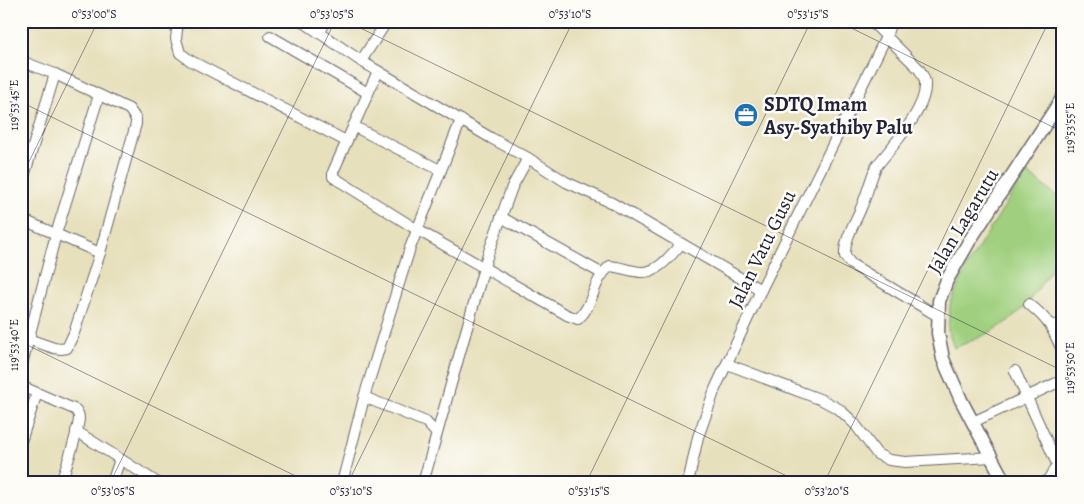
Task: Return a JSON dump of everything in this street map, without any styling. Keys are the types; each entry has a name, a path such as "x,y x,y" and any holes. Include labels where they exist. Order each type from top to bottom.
{"street":[{"path":"178,21 176,25 176,39 180,53 191,61 346,142"},
{"path":"302,21 378,71 566,182 612,204 761,290"},
{"path":"320,32 326,21"},
{"path":"362,61 387,21"},
{"path":"871,21 919,69 924,78 924,91 905,132 873,173 861,209 848,238 845,256 851,264 938,316"},
{"name":"Jalan Vatu Gusu","path":"688,483 700,430 715,389 761,290 886,37 891,21"},
{"path":"270,36 368,93"},
{"path":"21,61 55,74 130,109 136,119 100,253 74,333 67,348 54,348 28,339"},
{"path":"378,71 333,172 333,177 484,269 567,315 578,319 585,313 601,273 610,266 642,272 654,270 681,244"},
{"path":"21,186 55,74"},
{"path":"21,368 56,234 99,95"},
{"name":"Jalan Lagarutu","path":"1005,483 954,387 943,359 938,332 939,301 945,285 970,240 1063,97"},
{"path":"342,483 364,397 416,229 461,120"},
{"path":"353,126 440,170"},
{"path":"423,483 484,269 512,187 528,158"},
{"path":"501,217 601,273"},
{"path":"21,219 100,253"},
{"path":"1029,304 1044,316 1050,324 1063,352"},
{"path":"1050,324 1063,327"},
{"path":"727,364 822,400 839,409 855,424 877,454 889,460 905,462 992,457"},
{"path":"1015,372 1061,464 1046,483"},
{"path":"973,422 1063,380"},
{"path":"21,386 76,410 79,416 61,483"},
{"path":"21,441 37,394"},
{"path":"364,397 426,422 436,434"},
{"path":"76,431 158,483"},
{"path":"112,483 120,459"}],"green space":[{"path":"1026,172 1063,201 1063,254 1029,301 1013,317 994,330 954,348 948,331 950,304 967,266"}],"place":[{"name":"SDTQ Imam Asy-Syathiby Palu","path":"746,115"}]}
